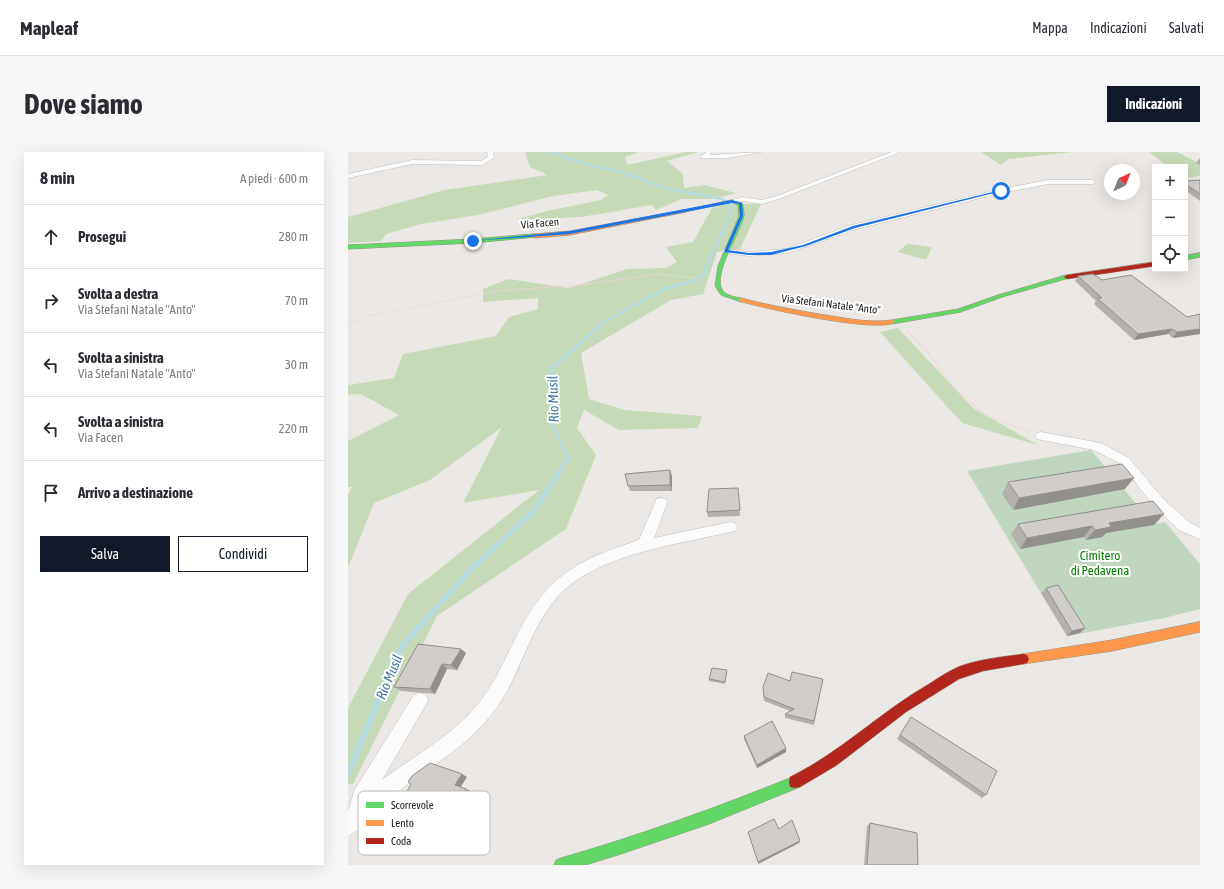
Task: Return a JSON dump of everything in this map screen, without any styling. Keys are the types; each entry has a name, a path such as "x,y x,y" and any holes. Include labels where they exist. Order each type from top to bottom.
{"street":[{"path":"348,176 412,162 482,163 491,158 490,152"},
{"path":"709,153 703,157 728,156 758,152"},
{"path":"732,202 743,199 762,202 779,198 896,152"},
{"path":"726,251 749,254 787,251 848,228 1001,191 1048,182 1093,182"},
{"name":"Via Facen","path":"348,247 473,241 570,233 658,217 720,203 732,202"},
{"name":"Via Stefani Natale \"Anto\"","path":"732,202 740,204 741,216 726,251 717,283 720,291 728,296 764,307 818,316 879,324 959,311 1006,294 1067,277 1117,271 1152,265"},
{"path":"1188,257 1200,255"},
{"path":"1041,436 1097,446 1125,461 1158,502 1184,526 1200,534"},
{"path":"645,543 661,503"},
{"path":"384,791 422,766 454,742 474,723 498,690 527,632 542,607 559,586 579,572 599,561 645,543 657,543 730,527"},
{"path":"561,865 625,847 684,827 755,800 816,772 838,758 916,696 960,672 1000,662 1101,649 1166,636 1200,627"},
{"path":"365,791 420,701"},
{"path":"353,819 358,806"}],"path":[{"path":"348,323 367,316 497,291 581,285 658,274 698,278"},
{"path":"897,321 927,351 952,385 985,415 1041,436"}],"green space":[{"path":"525,152 639,152 625,157 627,165 686,152 698,152 667,161 683,174 684,188 704,185 736,193 713,199 682,199 656,210 652,205 581,217 515,220 547,211 601,200 608,195 597,190 553,196 478,215 421,224 386,234 381,241 348,243 348,217 445,190 548,175 530,167"},
{"path":"981,152 1073,152 1008,159 1001,165"},
{"path":"1149,152 1177,152 1200,164 1200,176 1188,178 1188,164 1165,164"},
{"path":"726,204 761,204 740,249 717,252 703,294 671,300 581,353 589,399 624,410 702,416 698,428 619,430 584,410 577,428 596,455 566,529 437,616 353,784 348,784 348,708 408,594 539,490 463,503 502,427 430,480 374,503 348,568 348,495 352,487 348,487 348,441 399,415 361,394 348,395 348,385 394,378 403,354 496,336 509,317 538,309 538,298 483,302 483,289 508,279 569,288 627,269 666,268 677,262 666,247 693,242 712,208"},
{"path":"907,244 932,247 926,260 898,252"},
{"path":"898,328 973,408 1038,445 962,423 880,332"},
{"name":"Cimitero di Pedavena","path":"1091,450 1153,524 1165,522 1200,564 1200,609 1164,618 1067,636 967,471"}],"building":[{"path":"1200,180 1200,194 1188,186 1188,181"},
{"path":"1093,274 1102,280 1131,275 1187,317 1200,314 1200,329 1177,332 1172,329 1138,334 1097,298 1102,298 1078,276"},
{"path":"1122,464 1134,478 1019,498 1008,482"},
{"path":"670,470 670,485 628,486 625,474"},
{"path":"738,488 740,510 707,512 709,489"},
{"path":"1153,501 1164,514 1109,523 1111,527 1095,530 1092,526 1027,538 1018,524"},
{"path":"1058,585 1085,628 1072,631 1046,588"},
{"path":"418,644 461,649 451,665 442,664 430,689 394,687"},
{"path":"712,668 727,670 725,682 709,679"},
{"path":"792,672 823,679 814,721 785,714 794,709 764,697 763,687 768,673 790,681"},
{"path":"911,717 997,771 986,795 900,735"},
{"path":"772,721 786,748 757,765 744,736"},
{"path":"430,763 462,774 455,785 466,789 465,791 407,791 411,784 408,782 412,776"},
{"path":"774,819 779,829 792,820 800,841 758,862 748,832"},
{"path":"870,823 917,833 918,865 867,865"}],"waterway":[{"name":"Rio Musil","path":"550,152 585,164 625,173 664,188 722,199 732,208 722,233"},
{"name":"Rio Musil","path":"586,338 605,321 669,287 695,281 704,274 722,232"},
{"name":"Rio Musil","path":"559,472 568,458 551,422 552,368 587,337"},
{"name":"Rio Musil","path":"404,644 471,569 533,512 560,471"},
{"name":"Rio Musil","path":"348,773 401,647 404,644"}],"traffic: fast":[{"path":"684,211 732,201 740,204 741,216 721,266 718,277 718,286 723,294 741,300"},
{"path":"348,247 473,241 534,236"},
{"path":"1188,257 1200,255"},
{"path":"892,322 959,311 1000,296 1067,277"},
{"path":"561,865 680,828 795,782"}],"traffic: slow":[{"path":"534,236 570,233 684,211"},
{"path":"741,300 777,309 839,319 872,323 892,322"},
{"path":"1023,659 1112,646 1200,627"}],"traffic: jam":[{"path":"1067,277 1152,264"},
{"path":"795,782 815,772 851,748 920,695 960,672 983,666 1023,659"}],"route":[{"path":"473,241 570,233 658,217 720,203 732,202 740,204 741,216 726,251 749,254 771,254 805,246 837,232 854,227 1001,191"}]}
